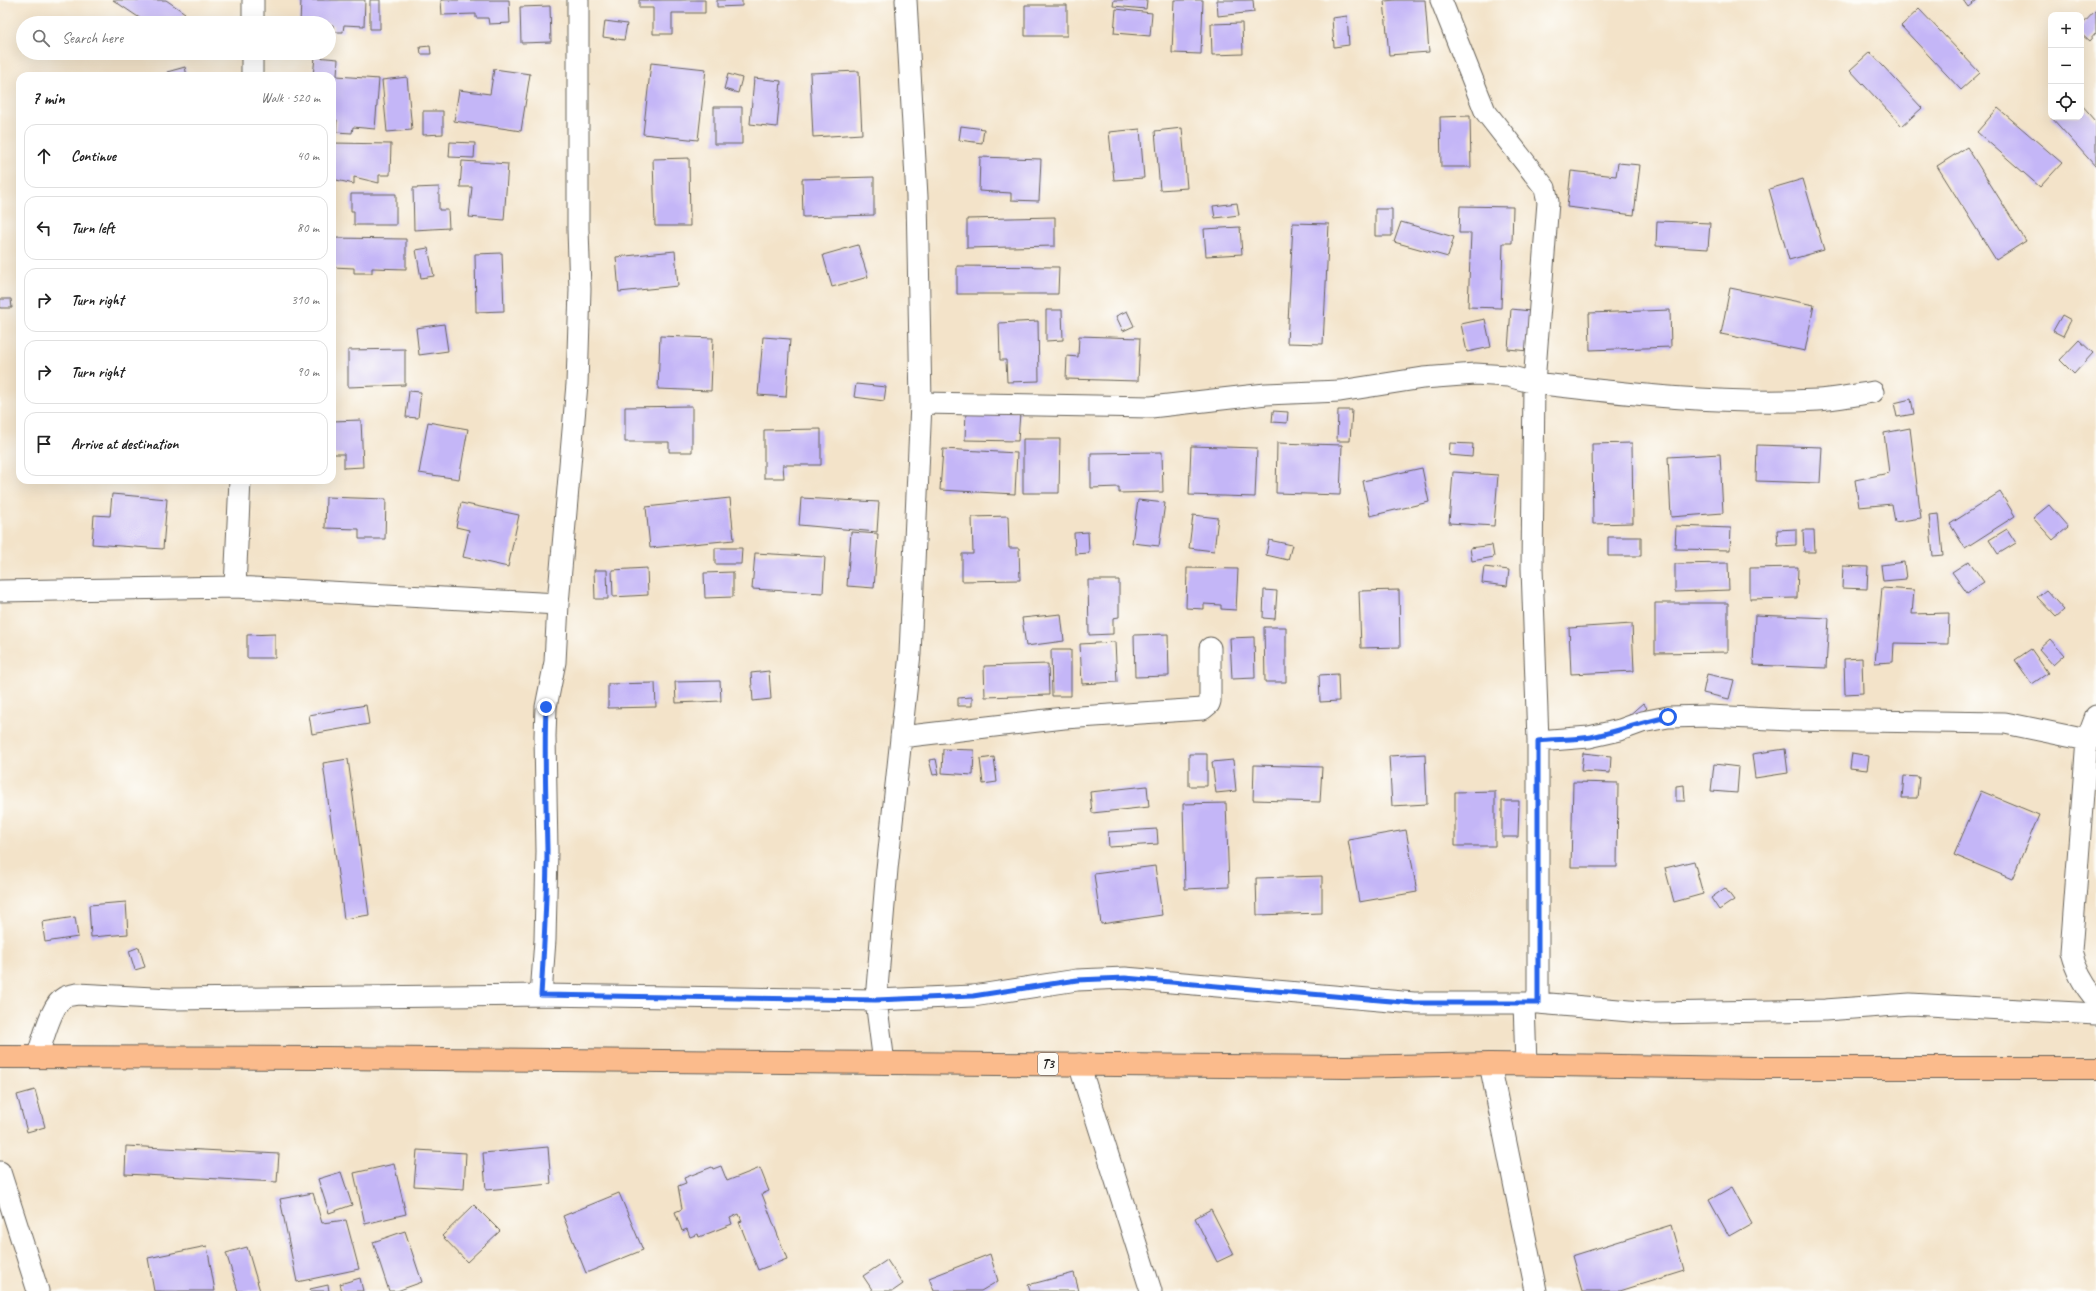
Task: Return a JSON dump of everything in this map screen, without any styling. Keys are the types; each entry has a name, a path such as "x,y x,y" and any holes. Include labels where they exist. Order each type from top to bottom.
{"highway":[{"name":"T3","path":"0,1057 1346,1067 1490,1064 2096,1068"}],"street":[{"path":"253,0 253,16"},
{"path":"541,995 545,940 547,851 546,707 555,662 558,604 578,376 580,289 578,229 578,0"},
{"path":"884,1063 876,1000 887,869 910,654 921,403 917,197 906,0"},
{"path":"1441,0 1485,112 1545,188 1548,202 1534,383 1532,568 1538,741 1531,1003 1526,1065"},
{"path":"252,60 252,72"},
{"path":"921,403 1151,407 1266,394 1340,391 1430,377 1475,374 1508,376 1534,383 1654,397 1820,400 1873,392"},
{"path":"235,587 240,484"},
{"path":"0,591 132,587 235,587 558,604"},
{"path":"901,737 1064,718 1202,710 1209,704 1210,701 1210,648"},
{"path":"1538,741 1589,737 1620,730 1642,722 1668,717 1709,716 1790,720 2005,723 2087,740"},
{"path":"2096,716 2087,740 2071,952 2075,968 2082,983 2096,999"},
{"path":"37,1057 50,1018 59,1002 65,997 77,994 172,998 541,995 876,1000 973,996 1077,980 1125,978 1414,1003 1531,1003 1653,1013 1825,1010 1910,1004 2096,1014"},
{"path":"1078,1064 1151,1291"},
{"path":"1490,1064 1536,1291"},
{"path":"0,1172 38,1291"}],"building":[{"path":"113,0 166,0 185,13 183,16 137,16"},
{"path":"301,0 365,0 364,26 344,25 343,32 336,32 336,16 300,16"},
{"path":"370,0 380,0 380,29 370,29"},
{"path":"441,0 509,0 510,23 489,24 488,18 476,18 476,14 442,15"},
{"path":"639,0 705,0 705,13 672,13 672,34 653,34 653,8 639,8"},
{"path":"717,0 742,0 742,6 717,7"},
{"path":"1114,0 1147,0 1146,9 1113,6"},
{"path":"1174,0 1203,0 1201,54 1172,53"},
{"path":"1217,0 1253,0 1254,12 1218,16"},
{"path":"1425,0 1429,52 1389,55 1384,1"},
{"path":"1963,0 1977,0 1968,7"},
{"path":"1025,5 1067,5 1067,36 1025,36"},
{"path":"550,6 551,42 521,43 520,7"},
{"path":"1116,9 1152,13 1150,36 1114,33"},
{"path":"1919,9 1980,73 1961,90 1901,26"},
{"path":"2096,10 2096,33 2089,41 2084,37 2084,23"},
{"path":"1347,16 1349,45 1334,47 1332,18"},
{"path":"605,21 627,24 624,40 603,37"},
{"path":"1242,23 1243,54 1212,55 1211,24"},
{"path":"430,46 431,54 421,54 420,47"},
{"path":"1870,52 1922,108 1902,126 1850,70"},
{"path":"338,59 337,76 379,79 375,129 353,127 352,133 336,132 336,72 313,72 315,60"},
{"path":"651,63 706,69 698,140 643,134"},
{"path":"185,67 186,72 167,72"},
{"path":"494,69 530,74 521,131 454,121 459,90 490,94"},
{"path":"859,71 862,134 813,137 810,73"},
{"path":"728,74 742,78 738,93 724,89"},
{"path":"407,77 412,130 387,132 382,80"},
{"path":"754,78 781,81 777,127 750,124"},
{"path":"714,107 742,107 742,144 714,144"},
{"path":"2084,107 2096,121 2096,167 2054,120 2084,120"},
{"path":"1998,108 2062,163 2040,187 1977,132"},
{"path":"423,111 443,111 443,134 423,135"},
{"path":"1470,116 1471,167 1441,167 1440,117"},
{"path":"961,126 984,129 982,143 959,140"},
{"path":"1182,128 1187,188 1160,190 1155,131"},
{"path":"1140,129 1144,178 1114,180 1109,132"},
{"path":"450,142 475,143 474,158 449,157"},
{"path":"336,143 391,144 390,175 379,175 379,183 354,177 354,184 336,180"},
{"path":"1967,147 2026,241 1996,260 1937,166"},
{"path":"980,157 1041,159 1039,201 1011,200 1011,193 979,191"},
{"path":"689,158 690,226 655,226 653,159"},
{"path":"462,161 508,164 504,220 469,217 472,187 460,187"},
{"path":"1618,163 1640,165 1634,215 1567,207 1571,171 1616,176"},
{"path":"874,177 874,215 803,217 802,179"},
{"path":"1803,179 1824,250 1789,260 1769,189"},
{"path":"439,187 439,210 448,210 449,228 414,230 413,188"},
{"path":"351,194 396,194 396,225 354,225 354,211 351,211"},
{"path":"1237,203 1239,215 1215,218 1213,206"},
{"path":"1460,206 1513,207 1512,243 1503,243 1501,308 1468,307 1471,233 1459,233"},
{"path":"1375,209 1392,209 1392,236 1375,236"},
{"path":"1055,217 1055,246 967,248 967,219"},
{"path":"1657,221 1710,223 1708,249 1656,246"},
{"path":"1401,222 1454,237 1448,257 1394,242"},
{"path":"1293,223 1329,224 1323,344 1287,343"},
{"path":"1240,227 1242,254 1206,256 1204,229"},
{"path":"336,238 406,239 406,269 372,268 372,273 354,273 354,268 336,267"},
{"path":"858,245 868,277 832,287 823,255"},
{"path":"428,248 434,276 421,278 416,250"},
{"path":"675,251 678,286 619,292 616,257"},
{"path":"502,253 504,311 476,312 475,254"},
{"path":"957,266 1059,267 1058,294 957,294"},
{"path":"1730,288 1814,305 1805,351 1721,334"},
{"path":"0,299 11,299 12,308 0,308"},
{"path":"1511,309 1531,311 1528,351 1508,349"},
{"path":"1046,310 1062,310 1063,340 1046,341"},
{"path":"1670,310 1671,347 1590,350 1589,313"},
{"path":"1127,311 1134,326 1123,331 1116,316"},
{"path":"2062,315 2071,320 2063,336 2053,331"},
{"path":"1485,319 1491,347 1467,352 1461,324"},
{"path":"1038,321 1039,381 1007,382 1006,360 1000,360 999,323"},
{"path":"444,324 448,351 419,355 416,328"},
{"path":"660,336 713,338 711,391 658,389"},
{"path":"1079,336 1140,338 1138,381 1066,379 1067,356 1078,357"},
{"path":"763,337 790,339 786,397 758,395"},
{"path":"2079,340 2093,353 2074,374 2060,360"},
{"path":"405,349 405,385 348,387 348,350"},
{"path":"856,384 886,387 884,401 854,397"},
{"path":"409,391 421,392 418,418 406,417"},
{"path":"1911,399 1914,414 1897,417 1894,403"},
{"path":"692,406 692,452 669,452 669,442 625,442 625,407"},
{"path":"966,410 1020,412 1018,441 965,440"},
{"path":"1338,410 1352,410 1350,441 1337,441"},
{"path":"1273,411 1288,412 1287,423 1272,422"},
{"path":"361,420 363,467 344,468 344,454 336,454 336,421"},
{"path":"428,422 468,429 459,479 419,473"},
{"path":"1910,428 1921,518 1895,522 1892,504 1859,507 1855,480 1889,473 1884,433"},
{"path":"821,429 821,465 783,465 784,478 764,478 764,430"},
{"path":"1023,439 1060,439 1059,493 1023,493"},
{"path":"1277,443 1342,445 1340,495 1276,493"},
{"path":"1450,443 1473,444 1472,457 1449,455"},
{"path":"1632,443 1633,523 1593,524 1592,444"},
{"path":"1757,445 1822,447 1820,483 1756,481"},
{"path":"1191,446 1257,448 1255,497 1189,495"},
{"path":"943,449 1017,453 1015,494 940,490"},
{"path":"1162,452 1163,492 1119,493 1119,487 1091,488 1091,453"},
{"path":"1720,454 1723,513 1671,517 1668,457"},
{"path":"1422,468 1429,502 1370,516 1363,481"},
{"path":"1453,472 1498,475 1494,526 1449,523"},
{"path":"2000,492 2015,516 1965,548 1950,524"},
{"path":"112,494 167,499 163,549 92,544 94,515 110,516"},
{"path":"326,497 386,499 385,539 359,539 359,529 325,528"},
{"path":"730,498 734,540 650,548 646,507"},
{"path":"801,498 879,502 877,532 799,525"},
{"path":"1138,500 1165,503 1159,546 1132,543"},
{"path":"461,503 519,515 508,567 463,557 469,530 456,527"},
{"path":"2049,505 2068,527 2053,540 2033,518"},
{"path":"1939,514 1943,555 1933,556 1929,515"},
{"path":"1193,515 1218,518 1214,551 1189,548"},
{"path":"1008,516 1009,548 1019,548 1020,580 962,581 962,554 973,554 972,517"},
{"path":"1676,526 1731,528 1730,550 1675,549"},
{"path":"1796,529 1796,545 1778,546 1777,530"},
{"path":"2007,529 2016,543 1998,554 1989,540"},
{"path":"1803,530 1814,530 1815,552 1804,552"},
{"path":"851,532 878,534 874,588 847,586"},
{"path":"1088,532 1089,553 1075,554 1074,533"},
{"path":"1608,537 1641,537 1641,556 1608,556"},
{"path":"1269,540 1292,545 1288,560 1266,555"},
{"path":"1492,545 1494,557 1472,561 1470,548"},
{"path":"715,548 742,548 741,564 715,564"},
{"path":"755,553 825,557 823,593 752,589"},
{"path":"1969,561 1984,582 1967,593 1952,572"},
{"path":"1904,562 1906,579 1883,581 1881,565"},
{"path":"1728,563 1729,590 1675,592 1675,564"},
{"path":"1843,566 1868,567 1867,589 1842,588"},
{"path":"1484,567 1509,570 1507,586 1482,583"},
{"path":"1798,567 1797,598 1750,599 1750,568"},
{"path":"647,568 648,595 613,597 612,570"},
{"path":"1187,568 1238,569 1236,610 1221,609 1221,605 1204,604 1204,609 1186,608"},
{"path":"594,570 607,570 608,599 595,599"},
{"path":"733,572 733,597 705,598 704,573"},
{"path":"1088,580 1119,580 1119,617 1113,618 1113,634 1089,635"},
{"path":"1882,588 1914,590 1912,614 1949,613 1948,644 1894,643 1893,662 1875,663"},
{"path":"1264,590 1277,591 1275,619 1263,618"},
{"path":"1399,590 1400,647 1361,648 1359,591"},
{"path":"2046,590 2064,610 2056,617 2037,597"},
{"path":"1655,603 1728,603 1728,652 1655,653"},
{"path":"1061,614 1064,641 1026,646 1022,618"},
{"path":"1755,615 1829,618 1826,668 1753,665"},
{"path":"1632,624 1634,671 1571,674 1569,628"},
{"path":"1264,627 1286,627 1286,682 1265,682"},
{"path":"275,634 275,658 247,658 247,635"},
{"path":"1168,634 1169,676 1135,677 1134,635"},
{"path":"1254,637 1255,678 1232,679 1230,638"},
{"path":"2050,639 2064,655 2053,665 2039,649"},
{"path":"1115,642 1117,682 1082,684 1080,644"},
{"path":"2031,649 2048,673 2032,684 2015,660"},
{"path":"1051,650 1071,650 1071,696 1052,696"},
{"path":"1862,658 1863,693 1845,694 1844,659"},
{"path":"1048,664 1049,695 985,697 984,666"},
{"path":"769,671 771,699 753,701 751,673"},
{"path":"1338,674 1339,701 1320,702 1319,675"},
{"path":"1707,674 1734,680 1729,699 1703,693"},
{"path":"720,681 721,701 676,703 675,682"},
{"path":"655,683 656,707 608,708 608,684"},
{"path":"972,697 972,706 958,706 958,698"},
{"path":"1643,703 1647,708 1631,722 1627,717"},
{"path":"366,705 369,724 312,734 309,715"},
{"path":"943,749 974,750 973,775 942,773"},
{"path":"1785,749 1788,773 1755,778 1752,754"},
{"path":"1583,753 1611,756 1610,773 1581,771"},
{"path":"1852,753 1869,756 1867,770 1850,768"},
{"path":"1189,754 1207,754 1207,786 1189,786"},
{"path":"1425,754 1427,804 1392,806 1389,756"},
{"path":"994,757 997,782 983,784 980,759"},
{"path":"348,759 369,915 344,919 323,763"},
{"path":"936,759 939,774 933,775 929,760"},
{"path":"1233,760 1236,791 1216,793 1212,762"},
{"path":"1714,764 1739,767 1737,793 1711,791"},
{"path":"1254,765 1322,767 1320,802 1253,800"},
{"path":"1904,776 1919,777 1917,798 1902,798"},
{"path":"1573,782 1618,783 1617,867 1571,867"},
{"path":"1684,785 1685,801 1676,801 1676,786"},
{"path":"1147,786 1149,807 1092,813 1090,792"},
{"path":"1495,791 1495,846 1455,846 1455,792"},
{"path":"1981,791 2039,815 2012,879 1954,855"},
{"path":"1502,801 1519,801 1518,837 1502,837"},
{"path":"1226,803 1229,887 1185,889 1183,804"},
{"path":"1157,829 1158,844 1109,847 1108,832"},
{"path":"1406,830 1417,892 1359,902 1348,840"},
{"path":"1694,861 1703,894 1674,902 1665,868"},
{"path":"1155,866 1162,915 1101,924 1094,874"},
{"path":"1322,876 1322,913 1257,915 1256,878"},
{"path":"1725,888 1734,900 1719,910 1711,898"},
{"path":"126,902 128,934 91,937 89,905"},
{"path":"75,917 78,937 45,942 42,922"},
{"path":"139,947 145,967 135,970 129,951"},
{"path":"35,1090 45,1127 27,1132 17,1095"},
{"path":"126,1146 279,1154 277,1182 125,1174"},
{"path":"548,1147 551,1184 486,1190 483,1153"},
{"path":"417,1150 466,1153 464,1189 414,1186"},
{"path":"394,1164 406,1214 365,1224 354,1173"},
{"path":"721,1166 727,1181 760,1168 769,1191 762,1194 787,1259 758,1270 739,1222 742,1221 739,1214 730,1218 732,1224 699,1237 698,1234 690,1237 687,1229 682,1231 675,1212 682,1209 678,1186 686,1183 684,1178 712,1167 713,1169"},
{"path":"341,1172 352,1205 329,1213 318,1179"},
{"path":"1732,1187 1752,1223 1729,1236 1709,1200"},
{"path":"313,1193 322,1223 346,1220 359,1269 297,1282 280,1199"},
{"path":"619,1193 643,1250 586,1273 563,1216"},
{"path":"474,1205 500,1231 467,1262 442,1236"},
{"path":"1211,1209 1234,1254 1217,1262 1195,1218"},
{"path":"1671,1225 1684,1271 1620,1291 1582,1291 1572,1256"},
{"path":"405,1231 422,1282 397,1291 389,1291 373,1242"},
{"path":"207,1246 215,1291 154,1291 148,1258"},
{"path":"247,1247 260,1291 238,1291 226,1253"},
{"path":"990,1254 998,1281 981,1291 934,1291 929,1278"},
{"path":"887,1260 903,1284 893,1291 873,1291 863,1276"},
{"path":"1074,1273 1079,1291 1030,1291 1028,1285"},
{"path":"360,1278 363,1291 342,1291 340,1284"},
{"path":"328,1285 329,1291 311,1291 310,1289"}],"route":[{"path":"546,707 545,736 547,851 545,940 541,995 876,1000 973,996 1077,980 1125,978 1414,1003 1538,1003 1538,741 1589,737 1620,730 1642,722 1668,717"}]}
